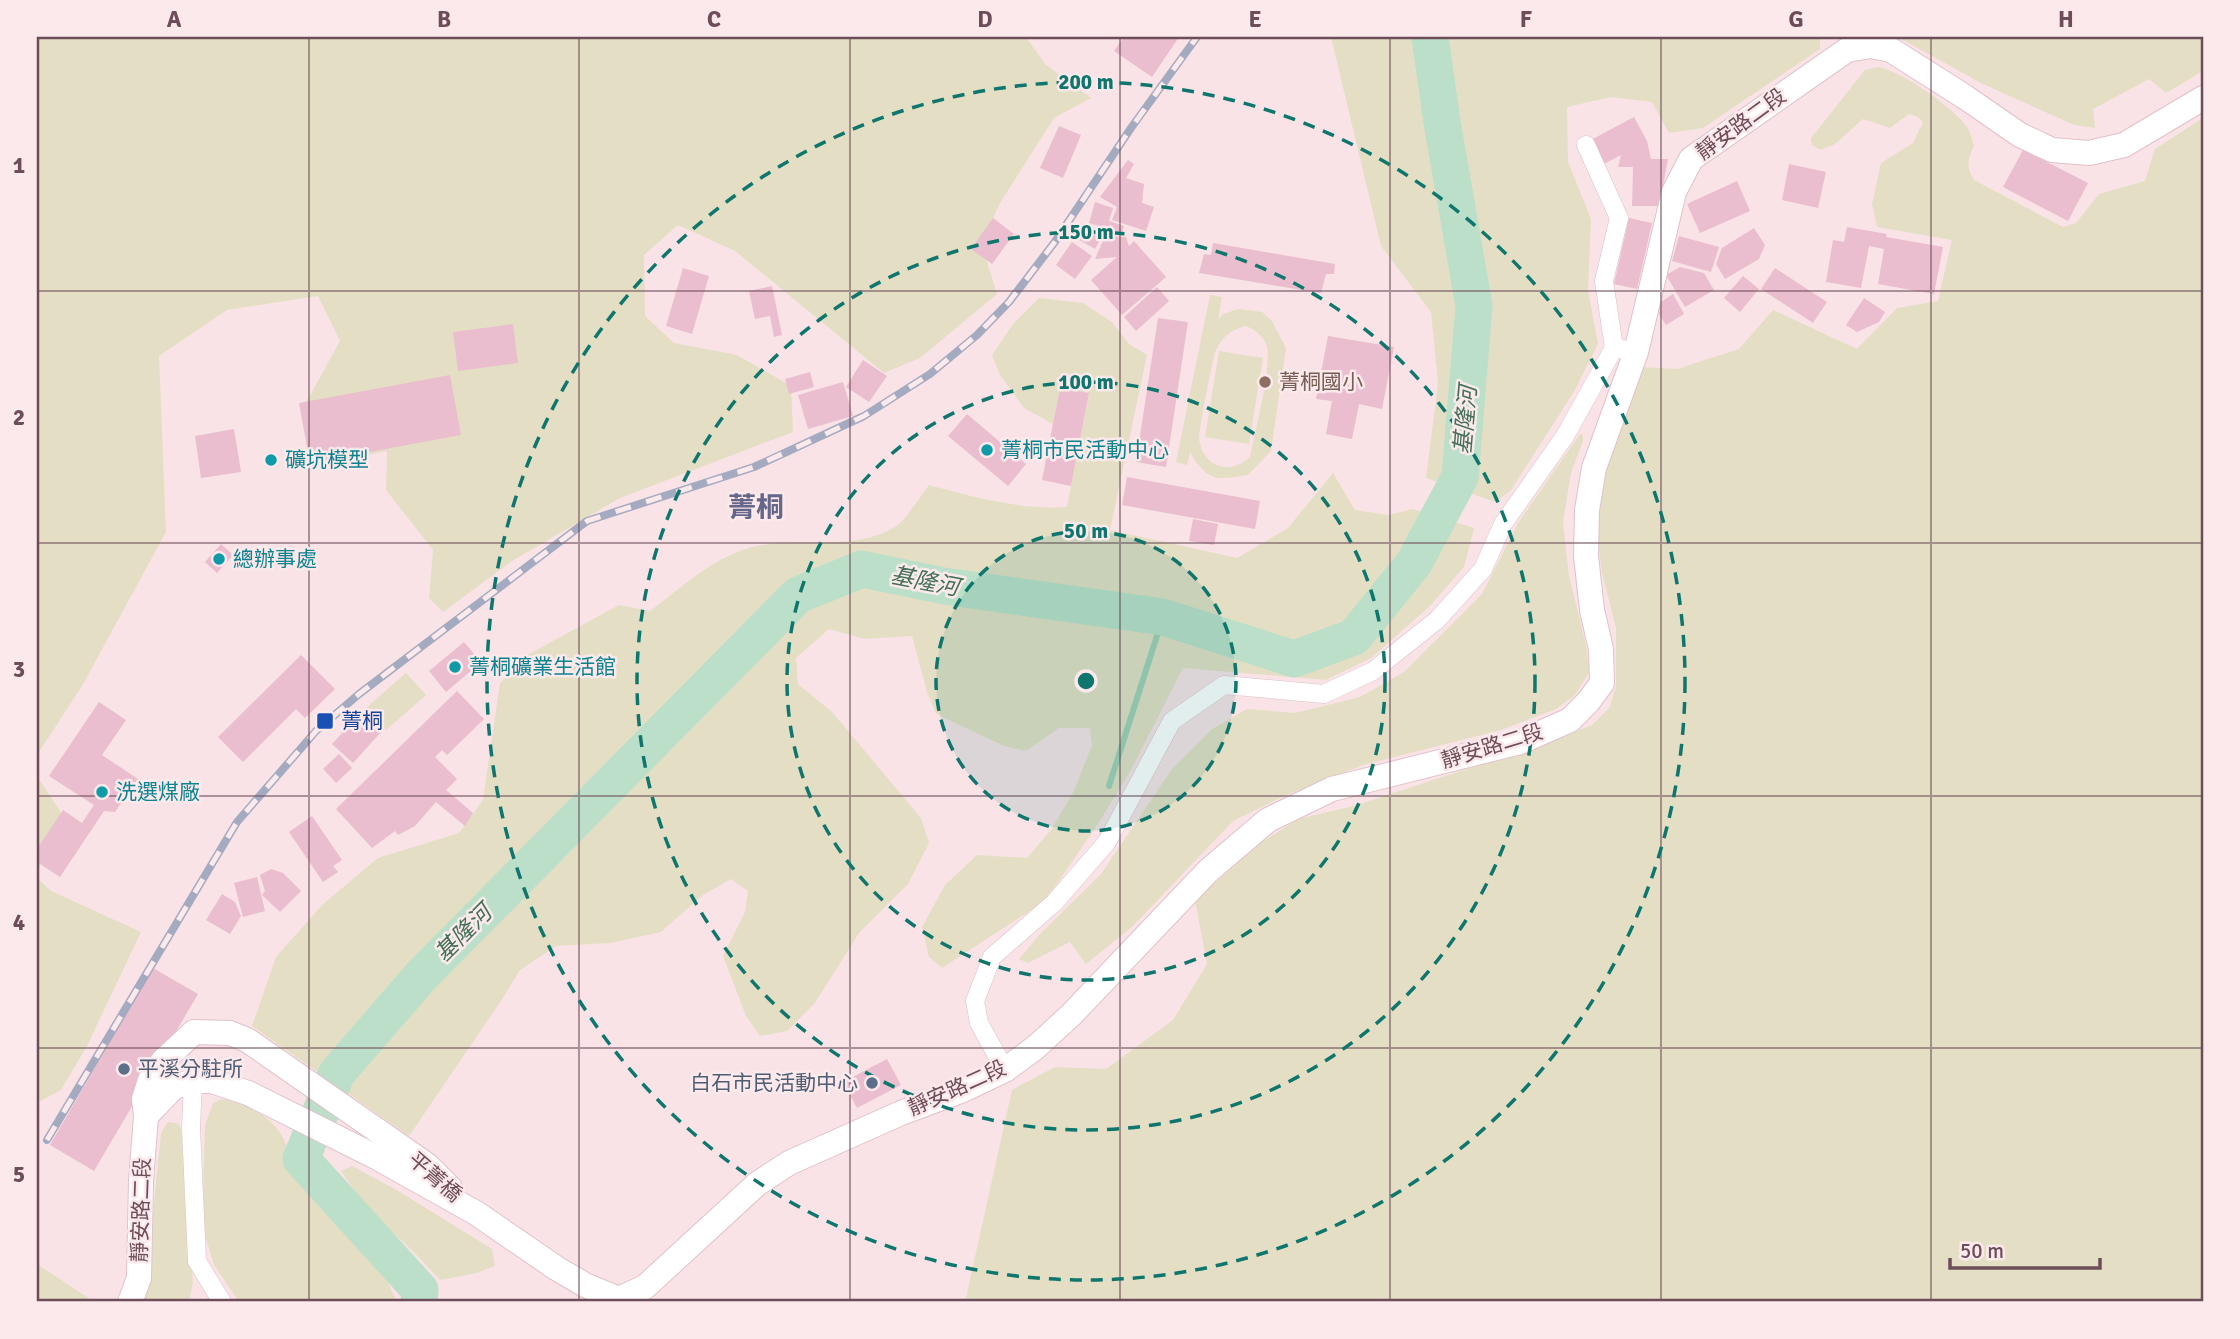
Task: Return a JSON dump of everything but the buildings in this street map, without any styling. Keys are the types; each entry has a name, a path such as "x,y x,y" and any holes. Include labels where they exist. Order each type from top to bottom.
{"main road":[{"name":"靜安路二段","path":"476,1213 556,1268 618,1301 645,1287 750,1190 789,1163 1005,1070 1036,1047 1071,1015 1208,871 1268,820 1332,789 1520,742 1570,720 1588,702 1602,682 1601,649 1592,610 1586,556 1587,510 1594,468 1625,350 1674,192 1691,159 1847,50 1871,46 1891,50 2020,135 2052,150 2089,153 2124,145 2203,97"},
{"name":"靜安路二段","path":"130,1302 139,1278 141,1181 146,1116 144,1099 150,1080 163,1061 194,1032 216,1033"},
{"name":"平菁橋","path":"216,1033 230,1033 247,1040 426,1165 476,1213"},
{"name":"平菁橋","path":"203,1081 248,1093 376,1157 476,1213"},
{"path":"146,1116 174,1087 203,1081"}],"street":[{"path":"1005,1070 979,1023 975,1001 992,957 1054,903 1107,842 1172,721 1224,685 1324,694 1373,671 1437,620 1483,569 1503,524 1625,350 1604,281 1619,218 1586,145"},
{"path":"203,1081 191,1128 197,1261 222,1302"}],"shaded area":[{"path":"37,37 1026,37 1045,64 1091,98 1054,118 1000,203 981,243 997,294 920,358 884,373 735,251 678,225 644,255 645,316 674,343 737,355 791,386 793,432 620,498 512,561 443,612 429,598 433,550 386,490 387,451 315,465 303,408 340,341 318,296 227,310 159,356 166,532 82,686 37,755"},
{"path":"1331,37 1820,37 1820,49 1703,128 1669,133 1652,102 1611,97 1567,107 1568,162 1591,219 1588,290 1598,344 1575,390 1511,490 1495,502 1426,478 1438,384 1431,312 1381,246"},
{"path":"1904,37 2203,37 2203,71 2166,93 2149,79 2093,109 2095,128 2074,125 1981,83 1903,40"},
{"path":"1878,67 1913,83 1963,121 1974,146 1968,163 1974,180 2063,227 2076,223 2099,194 2145,181 2155,149 2203,118 2203,1302 965,1302 1012,1090 1055,1067 1106,1069 1173,1020 1207,964 1195,900 1262,842 1298,819 1357,805 1543,744 1592,725 1610,707 1616,686 1616,628 1602,573 1596,521 1605,472 1642,367 1677,369 1739,349 1773,310 1857,349 1897,308 1938,301 1952,240 1877,227 1872,204 1881,163 1913,143 1923,122 1909,114 1890,128 1863,119 1835,144 1821,150 1812,145 1811,138 1865,70"},
{"path":"1210,295 1222,297 1218,320 1223,314 1238,309 1262,312 1272,321 1286,348 1271,451 1248,475 1228,478 1216,478 1206,473 1190,452 1187,465 1176,462","holes":["1246,326 1258,333 1266,344 1266,381 1250,457 1234,466 1218,466 1205,456 1199,438 1212,364 1217,348 1225,337"]},
{"path":"1039,298 1083,303 1112,322 1129,344 1147,355 1110,530 1237,558 1288,528 1333,473 1355,510 1388,515 1413,509 1474,528 1464,567 1429,607 1371,658 1326,680 1183,668 1132,768 1098,824 1045,901 942,968 929,957 922,927 945,885 977,855 1027,858 1051,830 1074,791 1092,745 1090,728 1059,728 1026,751 1004,746 936,714 927,692 912,636 864,639 829,629 796,658 798,684 832,712 921,818 929,843 908,884 859,933 815,1003 787,1031 760,1036 746,1016 723,956 745,912 748,891 731,879 703,895 661,932 610,943 556,946 520,970 409,1136 252,1026 276,957 322,905 378,858 459,833 483,800 500,683 529,654 619,605 650,611 709,567 749,548 767,544 842,542 878,535 899,524 929,485 1015,505 1067,507 1089,393 1060,388 1053,424 1024,408 1000,375 992,355 1013,324"},
{"path":"1219,351 1263,358 1249,444 1205,437"},
{"path":"1580,434 1583,435 1583,441 1571,473 1563,522 1569,576 1590,671 1575,695 1556,709 1501,730 1363,765 1284,796 1233,821 1132,927 1086,964 1070,942 1028,963 1019,959 1041,933 1101,874 1172,769 1212,729 1247,709 1295,713 1360,697 1404,672 1482,594 1518,523"},
{"path":"406,673 426,695 386,730 366,708"},
{"path":"37,776 62,814 37,873"},
{"path":"37,878 51,891 141,932 87,1046 61,1090 37,1103"},
{"path":"222,1099 239,1103 271,1122 286,1144 290,1173 332,1205 375,1255 397,1302 239,1302 214,1265 202,1225 205,1125 213,1103"},
{"path":"168,1122 177,1123 181,1128 193,1282 189,1302 139,1302 147,1273 161,1133"},
{"path":"352,1166 395,1189 492,1249 495,1266 477,1273 440,1280 367,1209 341,1171"},
{"path":"37,1264 93,1301 93,1302 37,1302"}],"waterway":[{"name":"基隆河","path":"419,1302 420,1290 301,1159 337,1073 421,976 798,595 862,569 944,586 1163,617 1294,659 1354,637 1414,563 1460,477 1474,306 1430,37"},
{"path":"1109,786 1163,617"}],"railway":[{"path":"47,1140 237,822 316,731 359,694 587,521 754,467 864,416 930,374 977,335 1009,302 1054,243 1131,128 1197,37"}],"place":[{"name":"菁桐國小","path":"1265,382"},
{"name":"菁桐市民活動中心","path":"987,450"},
{"name":"礦坑模型","path":"271,460"},
{"name":"總辦事處","path":"219,559"},
{"name":"菁桐礦業生活館","path":"455,667"},
{"name":"菁桐","path":"325,721"},
{"name":"洗選煤廠","path":"102,792"},
{"name":"平溪分駐所","path":"124,1069"},
{"name":"白石市民活動中心","path":"872,1083"}],"district":[{"name":"菁桐","path":"756,507"}]}
